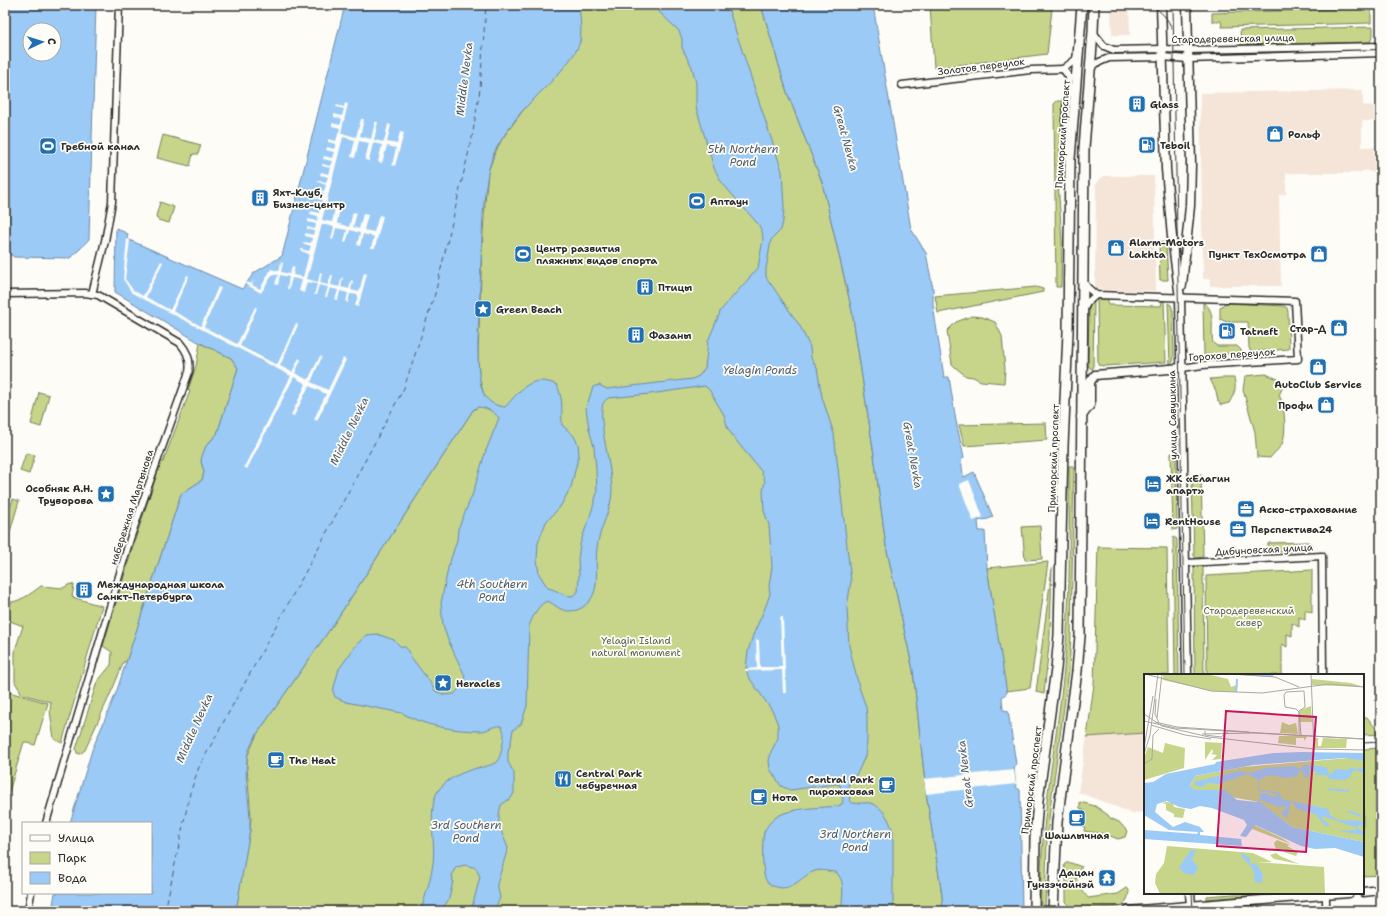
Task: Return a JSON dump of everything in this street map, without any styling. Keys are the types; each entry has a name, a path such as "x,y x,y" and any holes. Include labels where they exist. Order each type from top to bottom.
{"main road":[{"name":"Приморский проспект","path":"1034,911 1035,838 1038,800 1059,635 1063,446 1068,332 1070,159 1082,5"},
{"path":"1053,911 1057,822 1077,671 1080,636 1084,148 1094,5"},
{"name":"улица Савушкина","path":"1161,5 1166,169 1172,237 1180,298 1187,674"},
{"name":"улица Савушкина","path":"1180,298 1190,206 1191,164 1187,5"},
{"name":"Горохов переулок","path":"1081,417 1090,405 1090,382 1095,375 1182,368"},
{"path":"1364,892 1381,890"},
{"path":"1190,894 1190,909"},
{"path":"1128,911 1190,909 1326,894"}],"street":[{"path":"5,294 92,294 105,241 112,202 118,5"},
{"name":"Стародеревенская улица","path":"1093,32 1104,46 1114,50 1188,55 1381,53"},
{"name":"Стародеревенская улица","path":"1188,55 1381,46"},
{"name":"Стародеревенская улица","path":"1090,69 1097,63 1109,58 1162,53"},
{"path":"1072,134 1065,121 1069,77 1063,69 1075,60 1079,54"},
{"name":"Золотов переулок","path":"902,85 1031,70 1063,69"},
{"path":"1082,279 1087,287 1096,295 1180,298"},
{"name":"набережная Мартынова","path":"46,822 128,547 190,366 189,357 180,343 111,302 92,294"},
{"path":"1082,313 1087,303 1096,295"},
{"name":"Горохов переулок","path":"1180,298 1295,301 1298,359 1202,365 1182,368"},
{"name":"Дибуновская улица","path":"1185,563 1322,556 1322,674"},
{"path":"28,911 31,894"},
{"path":"1326,894 1326,911"}],"shaded area":[{"path":"1111,5 1129,5 1130,35 1112,35"},
{"path":"1363,90 1363,105 1374,106 1374,121 1362,121 1362,147 1374,147 1374,173 1365,170 1359,173 1286,173 1286,194 1279,195 1281,286 1210,286 1210,279 1203,279 1200,93"},
{"path":"1104,176 1154,176 1156,291 1102,290 1095,288 1096,183"},
{"path":"1144,733 1144,812 1132,813 1078,792 1087,737"}],"green space":[{"name":"Yelagin Island natural monument","path":"579,5 761,5 787,92 822,182 852,311 886,546 913,670 926,792 942,895 943,911 236,911 251,818 247,757 257,734 335,622 473,410 478,407 484,395 479,377 478,355 482,249 488,172 502,139 524,109 542,90 580,42"},
{"path":"930,5 1048,5 1052,9 1047,54 934,68"},
{"path":"1371,8 1371,23 1222,27 1221,21 1212,21 1212,13"},
{"path":"1373,27 1373,35 1370,42 1241,45 1240,30"},
{"path":"1057,101 1063,101 1058,181 1062,242 1061,287 1056,287 1054,104"},
{"path":"163,135 201,145 198,154 193,154 190,166 157,158"},
{"path":"160,202 174,207 169,223 158,220 156,216"},
{"path":"1159,241 1166,243 1168,280 1160,280"},
{"path":"1036,287 1043,289 1043,292 938,313 935,296"},
{"path":"1097,299 1108,299 1108,305 1161,306 1162,301 1164,301 1166,362 1104,366 1098,365"},
{"path":"1094,300 1093,370 1089,367 1088,363 1089,304"},
{"path":"1168,303 1171,305 1173,311 1174,355 1173,362 1170,365"},
{"path":"1203,303 1210,310 1212,315 1213,343 1217,346 1237,346 1241,350 1241,353 1204,355"},
{"path":"1225,303 1284,306 1287,308 1289,349 1251,352 1249,348 1248,322 1227,322 1220,319 1220,308"},
{"path":"972,316 982,317 995,322 1002,336 1005,369 1004,383 981,381 973,377 966,376 952,364 947,331 956,322"},
{"path":"200,343 231,358 238,368 217,434 206,446 201,461 204,472 202,480 181,494 126,663 124,661 85,750 80,754 77,753 76,749 97,682 111,665 112,652 103,646 135,540 161,462 163,462 190,391 188,390 196,366"},
{"path":"1266,374 1280,380 1283,387 1279,395 1283,405 1285,419 1284,439 1280,447 1270,458 1257,457 1255,432 1243,390 1245,376"},
{"path":"1234,378 1235,388 1234,394 1229,403 1221,405 1218,401 1216,391 1210,379"},
{"path":"39,392 49,395 41,427 31,424"},
{"path":"1046,423 1047,440 964,446 959,425"},
{"path":"26,453 35,455 29,474 20,471"},
{"path":"1171,453 1176,455 1177,529 1173,530"},
{"path":"1069,466 1074,466 1069,671 1047,839 1045,911 1041,911 1042,850 1048,790 1061,699 1068,618"},
{"path":"1195,474 1201,474 1203,557 1196,558 1194,556 1192,478"},
{"path":"13,499 19,501 10,532 5,531 5,524"},
{"path":"1040,526 1042,559 1025,560 1022,527"},
{"path":"1173,537 1177,539 1179,674 1175,674"},
{"path":"1308,542 1312,545 1312,548 1309,551 1270,552 1267,548 1269,543"},
{"path":"1098,547 1167,548 1169,674 1144,674 1144,733 1087,737 1094,684"},
{"path":"1048,562 1030,688 1006,691 987,568"},
{"path":"1195,566 1203,566 1204,674 1195,674"},
{"path":"1052,568 1050,635 1044,694 1036,692"},
{"name":"Стародеревенский сквер","path":"1312,570 1312,613 1305,610 1305,620 1299,617 1299,627 1292,623 1292,636 1287,634 1287,647 1282,644 1282,674 1207,674 1206,576"},
{"path":"70,584 74,585 72,597 102,606 62,743 54,739 50,711 51,702 22,694 15,682 15,650 23,626 5,619 5,603 20,600 41,586 63,588"},
{"path":"5,691 48,703 35,745 24,742 5,805"},
{"path":"1364,717 1367,717 1380,734 1364,735"},
{"path":"1381,748 1381,875 1364,876 1364,749"},
{"path":"1080,802 1095,806 1110,818 1119,822 1127,831 1125,837 1118,839 1105,834 1084,831 1086,812 1080,808"},
{"path":"1066,863 1071,863 1082,867 1078,872 1077,879 1079,886 1088,898 1118,894 1127,888 1129,890 1127,900 1119,907 1070,909 1066,901 1066,876 1064,865"},
{"path":"1233,894 1274,894 1207,899 1207,896"}],"water":[{"name":"Гребной канал","path":"5,5 96,5 89,239 70,258 14,257 5,250"},
{"path":"345,5 579,5 581,32 580,41 577,48 565,66 512,124 494,153 490,166 483,216 478,344 481,387 485,396 494,404 505,407 522,389 533,382 548,382 557,385 561,400 562,425 574,436 578,444 579,454 571,487 560,507 546,522 538,543 537,560 539,574 548,588 572,596 578,592 578,560 580,544 597,493 594,447 589,429 586,408 593,387 599,385 607,389 692,379 699,376 705,368 708,341 721,310 758,268 763,239 762,231 758,224 722,183 714,168 696,107 696,83 692,67 682,48 682,39 679,31 652,5 727,5 782,171 784,208 783,221 781,230 771,240 766,277 800,326 810,347 811,358 817,368 822,397 834,434 851,581 847,607 849,646 859,687 866,707 867,716 867,741 865,756 859,770 848,787 850,802 870,803 879,807 885,814 892,828 893,911 842,911 843,890 841,881 836,872 817,870 793,885 783,888 771,885 765,878 763,862 763,836 768,825 776,817 784,813 807,808 838,806 842,804 843,799 840,785 836,784 790,790 781,786 770,769 769,761 771,752 778,738 778,725 773,712 748,676 746,668 748,651 753,635 770,594 769,586 772,566 769,525 764,511 763,491 765,481 761,471 728,429 724,415 710,391 705,386 608,398 603,403 602,419 612,490 610,505 598,541 595,588 589,601 583,607 576,610 565,611 547,601 536,611 529,626 527,706 521,724 513,730 508,751 508,762 514,773 514,793 511,798 501,805 499,814 499,826 508,848 497,884 500,898 494,911 471,911 480,877 476,868 466,865 456,867 452,874 453,881 449,899 441,911 421,911 433,863 432,814 436,795 444,784 457,775 491,765 497,761 504,738 504,732 501,726 495,726 481,731 440,727 410,718 402,713 346,702 335,697 333,691 339,669 357,644 367,635 377,634 394,640 400,646 405,647 435,691 445,695 454,694 462,686 465,676 443,626 441,603 448,568 457,540 458,529 473,493 485,453 499,418 490,410 478,407 473,410 335,622 257,734 251,746 246,767 250,830 236,911 52,911 55,894 152,894 152,822 70,822 92,750 116,693 181,494 202,480 204,472 201,461 202,456 206,446 217,434 238,368 231,358 200,343 115,292 116,228 128,234 127,239 242,289 254,273 282,256"},
{"name":"Great Nevka","path":"761,5 873,5 911,229 926,253 933,289 933,305 944,377 949,377 964,458 961,459 963,475 964,477 974,472 993,517 978,521 979,531 985,531 987,568 1007,693 1002,697 1003,710 1008,711 1016,764 1014,768 1016,787 1020,790 1022,911 943,911 942,895 926,792 913,670 886,546 852,311 822,182 787,92"}],"pier":[{"path":"345,103 348,104 341,133 356,137 361,119 364,119 360,136 371,139 375,122 378,122 374,140 384,142 388,124 391,125 387,142 397,144 400,132 404,133 395,166 392,165 396,148 387,146 382,163 378,162 382,145 373,143 369,161 365,160 369,143 359,141 355,158 351,157 355,140 343,137 322,220 332,222 335,208 340,209 337,223 349,227 353,212 357,213 353,227 359,229 363,214 368,215 364,230 374,232 379,215 383,216 375,248 371,248 374,237 363,234 360,246 357,245 360,233 350,230 346,243 344,242 347,230 336,228 333,240 331,239 334,227 322,224 307,279 318,282 320,272 322,273 320,283 328,285 331,275 333,275 331,285 339,287 342,277 341,287 349,289 351,280 353,281 351,290 359,292 364,273 367,274 358,307 355,306 358,295 350,294 348,303 346,302 348,293 340,291 338,300 335,300 338,290 330,288 327,297 325,297 328,287 319,285 316,295 314,295 317,284 307,282 304,293 299,291 302,280 292,278 289,289 287,289 289,277 280,275 278,285 275,284 278,275 273,274 261,293 245,284 247,282 251,284 254,280 252,285 260,289 271,269 279,271 281,262 283,263 281,272 290,274 292,266 295,267 293,275 303,277 309,254 301,251 301,249 309,251 311,246 302,243 311,243 312,238 305,236 305,233 313,235 314,231 307,229 307,227 315,229 316,224 308,222 308,219 317,221 318,216 310,214 311,211 319,213 320,208 311,206 312,203 321,205 322,200 313,198 322,199 324,193 315,191 316,189 324,191 326,185 318,182 318,180 326,182 328,177 320,175 321,172 328,174 330,168 322,166 322,164 330,166 332,161 323,159 324,156 332,158 334,152 326,150 327,147 334,149 336,144 328,142 328,139 336,141 340,128 332,126 332,123 340,125 342,119 334,117 334,114 342,116 344,109 336,107 337,105 344,107"},
{"path":"127,239 130,240 125,279 133,290 143,296 161,261 163,262 146,297 170,310 187,275 189,276 173,311 201,326 218,287 221,288 204,327 237,344 255,307 257,308 240,346 277,365 296,323 298,325 280,366 292,372 299,358 301,360 295,373 308,380 320,356 322,357 311,382 328,390 343,358 346,360 317,421 314,419 326,394 309,386 294,416 291,415 306,384 294,377 247,469 244,467 291,376 132,293 123,279"},
{"path":"969,480 983,517 973,521 959,484"},
{"path":"780,617 783,617 786,693 783,693 782,670 745,671 745,669 757,668 756,640 759,640 760,667 782,667"},
{"path":"1014,770 1016,784 926,794 924,779"}],"ferry route":[{"path":"165,911 190,793 199,767 404,388 435,294 472,138 480,89 486,5"}],"tram line":[{"path":"1152,5 1164,16 1172,29"},
{"path":"1173,5 1185,674"},
{"path":"1364,743 1381,742"},
{"path":"1192,894 1193,911"}],"place":[{"name":"Glass","path":"1137,104"},
{"name":"Рольф","path":"1275,134"},
{"name":"Teboil","path":"1147,145"},
{"name":"Гребной канал","path":"48,146"},
{"name":"Яхт-Клуб, Бизнес-центр","path":"260,198"},
{"name":"Аптаун","path":"697,201"},
{"name":"Alarm-Motors Lakhta","path":"1116,248"},
{"name":"Центр развития пляжных видов спорта","path":"523,254"},
{"name":"Пункт ТехОсмотра","path":"1319,254"},
{"name":"Птицы","path":"645,287"},
{"name":"Green Beach","path":"483,309"},
{"name":"Стар-Д","path":"1339,328"},
{"name":"Tatneft","path":"1227,331"},
{"name":"Фазаны","path":"636,335"},
{"name":"AutoClub Service","path":"1318,367"},
{"name":"Профи","path":"1326,405"},
{"name":"ЖК «Елагин апарт»","path":"1153,484"},
{"name":"Особняк А.Н. Труворова","path":"106,494"},
{"name":"Аско-страхование","path":"1246,509"},
{"name":"RentHouse","path":"1152,521"},
{"name":"Перспектива24","path":"1238,529"},
{"name":"Международная школа Санкт-Петербурга","path":"84,590"},
{"name":"Heracles","path":"443,683"},
{"name":"The Heat","path":"276,760"},
{"name":"Central Park чебуречная","path":"563,779"},
{"name":"Central Park пирожковая","path":"887,785"},
{"name":"Нота","path":"759,797"},
{"name":"Шашлычная","path":"1077,818"},
{"name":"Дацан Гунзэчойнэй","path":"1107,878"}],"water label":[{"name":"Middle Nevka","path":"464,79"},
{"name":"5th Northern Pond","path":"743,155"},
{"name":"Yelagin Ponds","path":"760,370"},
{"name":"Middle Nevka","path":"349,431"},
{"name":"4th Southern Pond","path":"492,590"},
{"name":"Middle Nevka","path":"194,728"},
{"name":"3rd Southern Pond","path":"466,831"},
{"name":"3rd Northern Pond","path":"855,840"}]}
